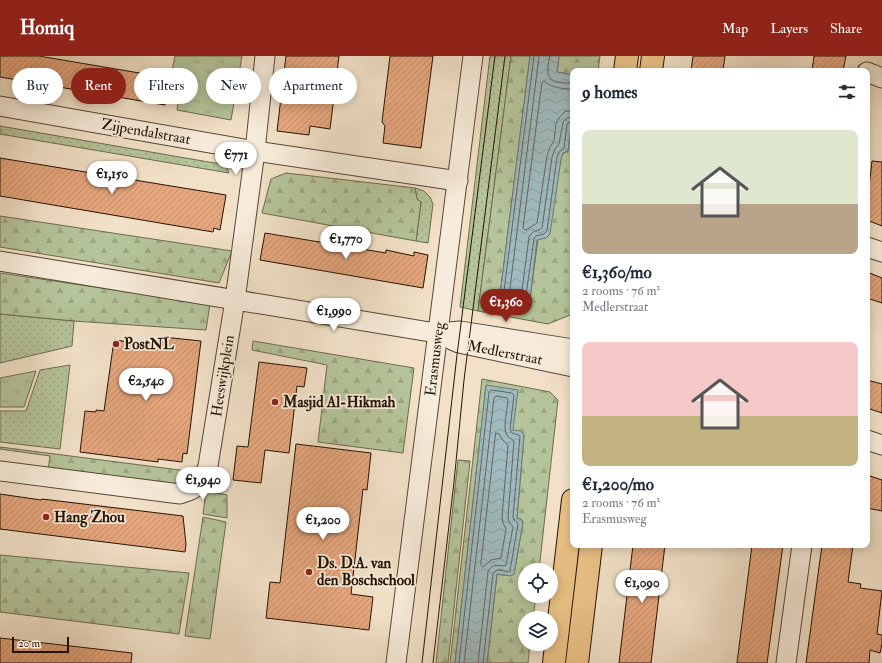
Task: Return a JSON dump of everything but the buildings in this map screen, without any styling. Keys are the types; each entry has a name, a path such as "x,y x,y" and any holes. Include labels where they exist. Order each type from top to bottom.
{"main road":[{"path":"626,68 627,56"},
{"path":"651,68 653,56"},
{"path":"554,663 570,526"},
{"path":"577,663 591,548"}],"street":[{"name":"Heeswijkplein","path":"0,471 180,494 197,487 203,480 208,466 235,300 255,151 265,56"},
{"name":"Erasmusweg","path":"396,663 473,56"},
{"path":"866,68 868,56"},
{"path":"870,73 882,78"},
{"name":"Zijpendalstraat","path":"0,106 255,151 458,181"},
{"path":"870,248 882,252"},
{"path":"0,261 235,300"},
{"name":"Medlerstraat","path":"235,300 438,333 460,331 570,349"},
{"name":"Medlerstraat","path":"438,333 459,344 570,365"},
{"path":"870,441 882,445"},
{"path":"786,663 802,548"}],"green space":[{"path":"175,56 242,56 240,68 206,68 206,104 234,104 231,120 177,110 178,104 198,104 198,68 173,68"},
{"path":"490,56 511,56 478,311 460,307"},
{"path":"511,56 530,56 500,295 530,299 538,239 546,238 561,159 563,153 568,151 570,135 570,315 548,324 478,311"},
{"path":"559,56 600,56 598,68 570,68 570,74 557,72"},
{"path":"0,126 226,165 229,173 0,134"},
{"path":"286,173 415,188 417,199 421,202 416,241 262,213 271,179"},
{"path":"415,188 424,191 430,197 433,204 428,243 416,241 421,202 417,199"},
{"path":"0,216 232,251 219,283 0,247"},
{"path":"0,273 210,304 206,330 74,321 0,314"},
{"path":"0,314 74,321 72,346 0,363"},
{"path":"253,341 414,368 403,453 318,442 327,365 252,350"},
{"path":"70,365 60,449 0,442 0,411 26,411 40,370"},
{"path":"36,371 24,407 0,407 0,378"},
{"path":"482,379 550,392 558,400 540,563 518,563 518,603 535,603 534,611 518,611 518,651 529,651 528,663 487,663 497,574 508,576 514,574 523,522 521,519 517,518 524,435 513,430 486,386 455,663 450,663"},
{"path":"0,447 203,473 196,491 48,470 50,456 0,449"},
{"path":"458,460 470,461 448,663 436,663"},
{"path":"206,491 227,495 227,518 203,514"},
{"path":"203,517 226,522 210,639 185,636"},
{"path":"0,555 189,573 179,634 0,612"}],"water":[{"path":"530,56 559,56 557,72 570,74 570,135 568,151 563,153 561,159 550,234 546,238 537,240 530,299 515,301 500,295"},
{"path":"486,385 518,390 513,430 521,431 524,435 517,518 521,519 523,522 514,574 511,576 497,574 487,663 455,663"}],"tram line":[{"path":"422,663 457,355 495,56"},
{"path":"433,663 464,380 505,56"}],"place":[{"name":"PostNL","path":"116,344"},
{"name":"Masjid Al-Hikmah","path":"275,402"},
{"name":"Hang Zhou","path":"46,517"},
{"name":"Ds. D.A. van den Boschschool","path":"309,572"}]}
